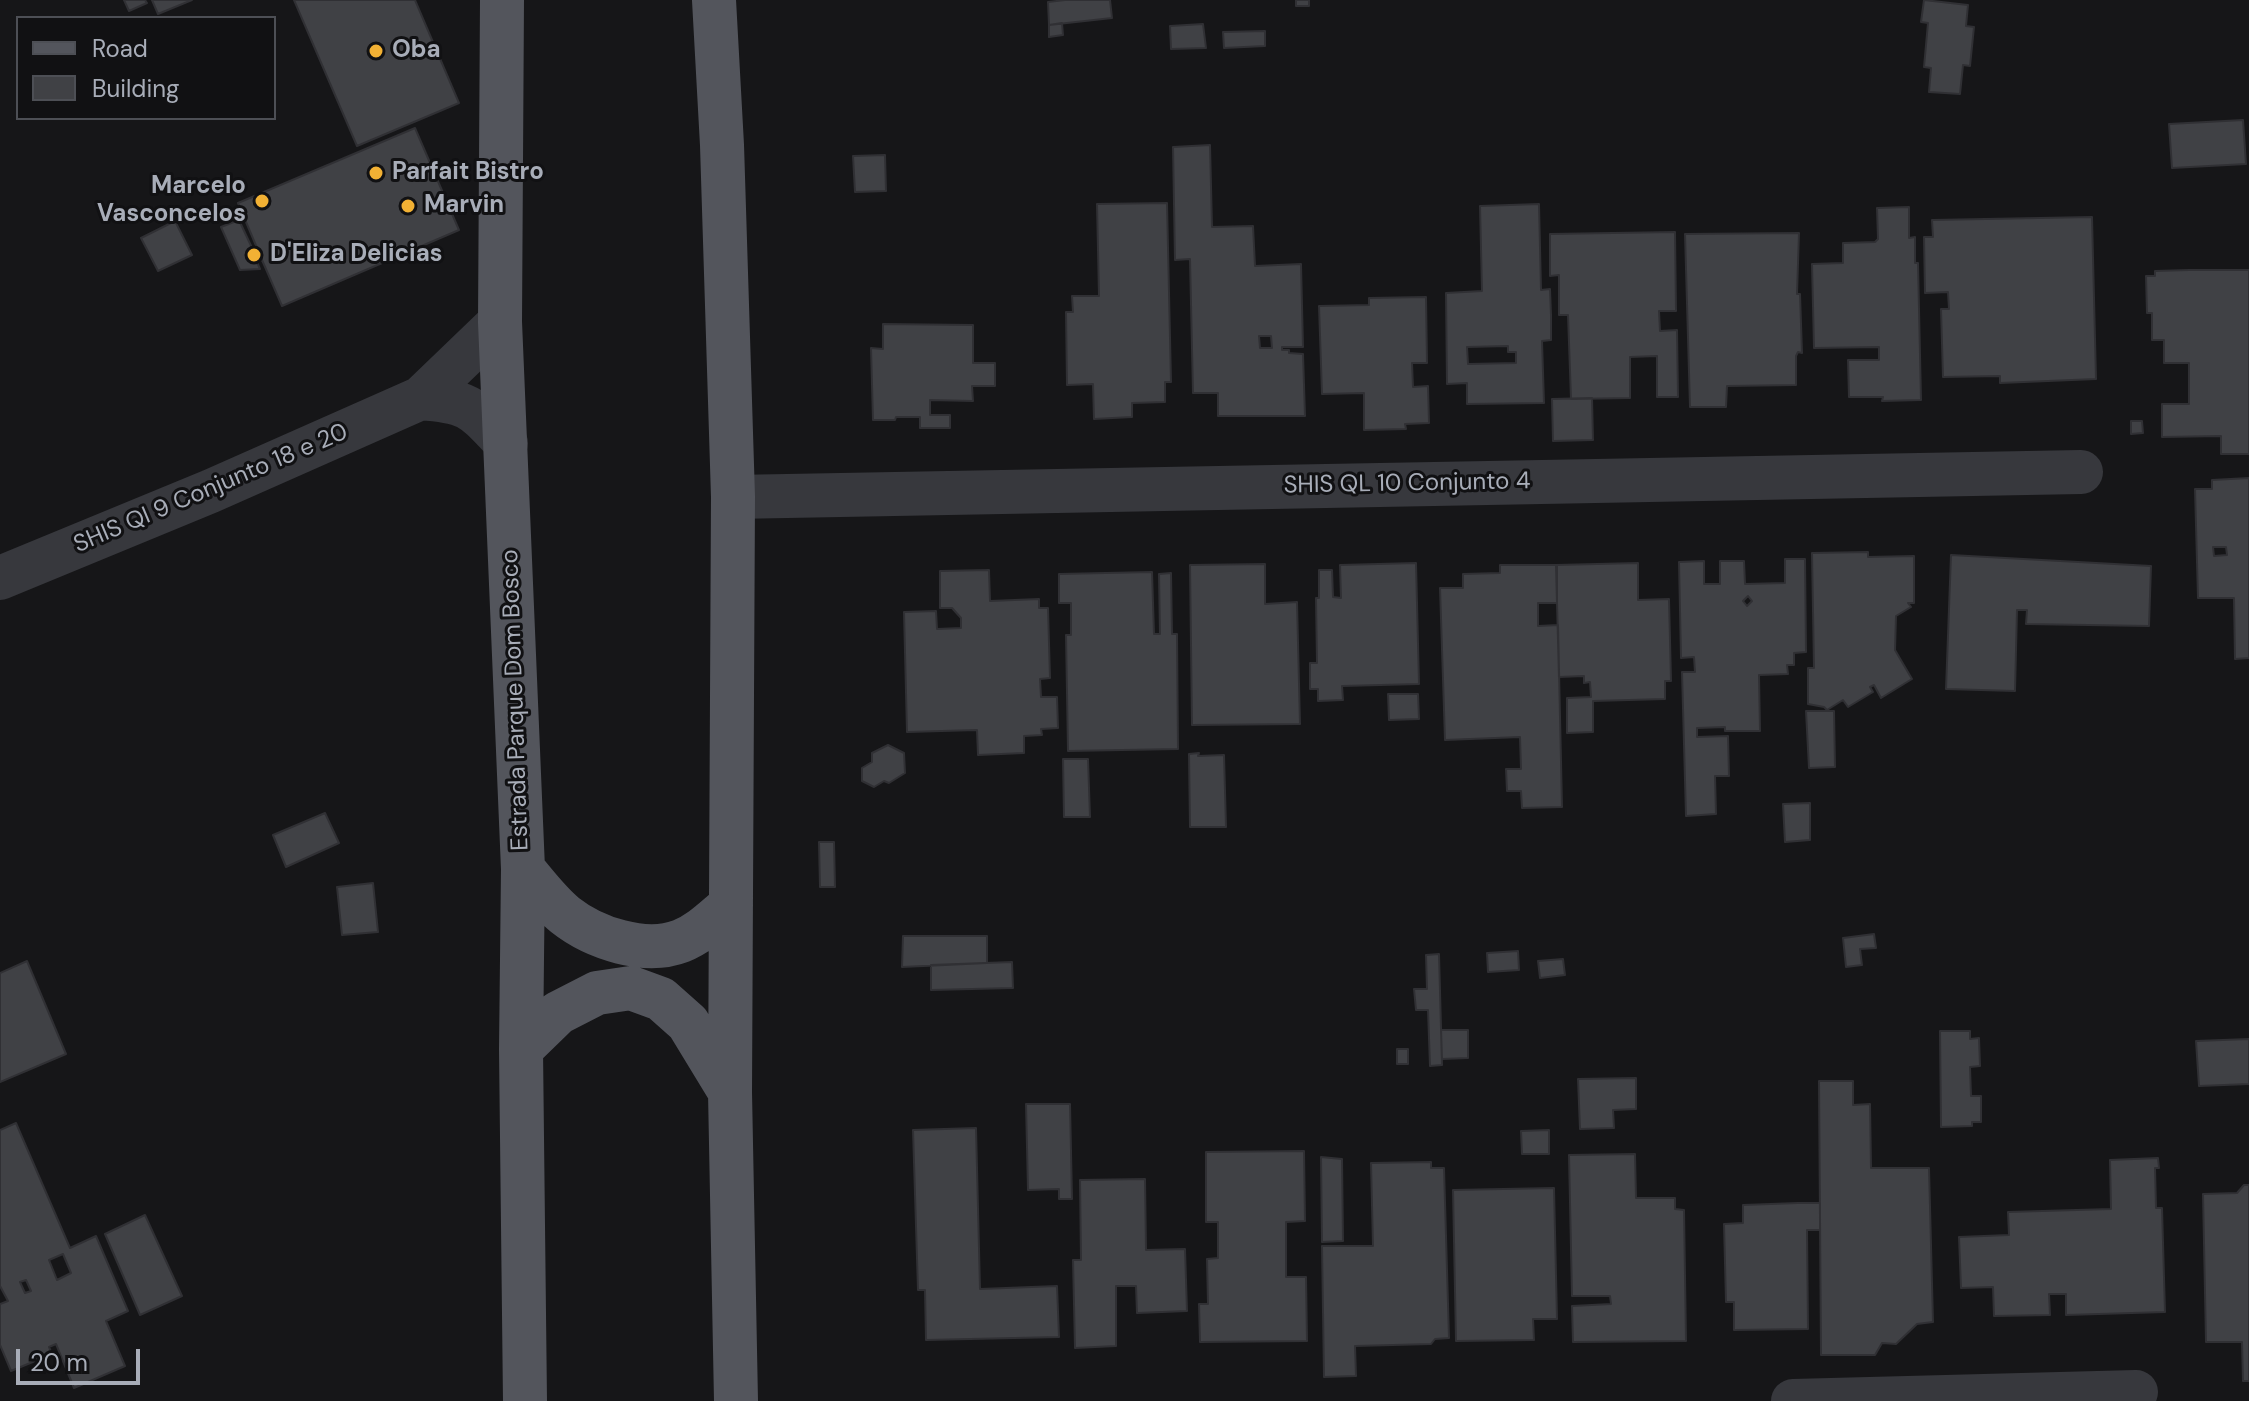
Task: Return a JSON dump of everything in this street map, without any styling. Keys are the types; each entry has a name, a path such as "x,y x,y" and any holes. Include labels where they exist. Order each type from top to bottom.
{"main road":[{"name":"Estrada Parque Dom Bosco","path":"502,0 500,322 523,869 521,1049 525,1401"},
{"path":"714,0 722,145 733,497 730,1092 736,1401"},
{"path":"523,869 564,914 590,930 620,942 660,946 680,941 704,928 731,905"},
{"path":"521,1049 558,1013 597,993 631,988 661,999 688,1023 730,1092"}],"street":[{"name":"SHIS QI 9 Conjunto 18 e 20","path":"0,578 211,491 421,398 500,322"},
{"path":"421,398 456,401 478,413 506,443"},
{"name":"SHIS QL 10 Conjunto 4","path":"733,497 2081,472"},
{"path":"1793,1401 2136,1392"}],"building":[{"path":"124,0 145,0 147,3 129,11"},
{"path":"152,0 192,0 158,14"},
{"name":"Oba","path":"294,0 415,0 459,103 357,146"},
{"path":"1110,0 1112,18 1049,25 1048,2"},
{"path":"1296,0 1309,0 1309,6 1296,6"},
{"path":"1924,0 1968,5 1966,26 1974,27 1970,66 1963,65 1960,94 1929,92 1931,68 1924,67 1928,23 1921,22"},
{"path":"1062,23 1063,35 1049,37 1049,25"},
{"path":"1203,24 1206,48 1171,49 1170,26"},
{"path":"1265,31 1265,46 1224,48 1223,32"},
{"path":"2243,120 2246,164 2172,168 2169,124"},
{"path":"415,128 459,230 282,306 262,260 257,262 260,269 240,270 221,227 239,220 253,250 257,248 238,203"},
{"path":"1210,145 1212,227 1253,226 1255,266 1301,264 1303,347 1282,347 1282,350 1303,354 1305,416 1218,416 1218,393 1193,393 1190,259 1175,260 1173,147","holes":["1259,336 1271,336 1272,348 1260,348"]},
{"path":"885,155 886,191 855,192 853,156"},
{"path":"1167,203 1171,382 1165,382 1165,402 1132,403 1132,417 1094,419 1093,384 1067,385 1066,312 1073,312 1072,296 1099,296 1097,204"},
{"path":"1539,204 1541,290 1550,289 1551,315 1551,340 1542,341 1544,403 1467,404 1467,383 1447,384 1446,293 1482,291 1480,206","holes":["1508,346 1508,352 1516,352 1516,363 1468,364 1467,347"]},
{"path":"1909,207 1909,238 1915,237 1915,263 1918,263 1921,400 1882,401 1883,397 1849,397 1848,360 1879,360 1879,347 1814,348 1812,264 1843,263 1843,243 1875,242 1878,239 1877,208"},
{"path":"2092,217 2096,379 2000,383 2000,376 1943,377 1941,309 1949,309 1948,292 1925,293 1924,237 1933,237 1932,220"},
{"path":"175,221 192,255 158,271 141,238"},
{"path":"1675,232 1676,311 1659,311 1660,331 1677,330 1678,397 1657,397 1657,356 1630,357 1630,398 1571,399 1568,315 1559,315 1559,275 1550,276 1550,234"},
{"path":"1799,233 1797,294 1800,294 1802,353 1798,352 1796,356 1796,385 1727,386 1726,407 1690,407 1685,234"},
{"path":"2249,270 2249,454 2221,454 2221,436 2162,437 2162,404 2189,404 2189,363 2164,363 2164,340 2152,340 2152,313 2147,313 2146,276 2155,276 2155,271"},
{"path":"1426,297 1427,363 1412,363 1413,387 1428,386 1429,423 1405,424 1406,429 1364,430 1364,393 1322,394 1319,306 1369,305 1369,298"},
{"path":"883,324 973,325 973,363 995,363 995,386 972,386 973,401 930,400 930,415 950,415 950,428 920,428 920,417 873,420 871,348 883,349"},
{"path":"1592,398 1593,440 1553,441 1552,399"},
{"path":"2131,421 2142,421 2143,433 2131,434"},
{"path":"2249,478 2249,658 2235,659 2234,598 2198,598 2195,489 2212,489 2212,480","holes":["2213,547 2226,547 2227,555 2214,556"]},
{"path":"1868,552 1868,557 1914,556 1914,603 1908,603 1911,607 1896,616 1895,650 1912,679 1881,698 1874,685 1870,687 1873,692 1848,707 1843,700 1827,710 1808,704 1808,668 1814,668 1812,553"},
{"path":"1951,555 2151,566 2149,626 2026,624 2027,610 2017,610 2015,691 1946,689"},
{"path":"1785,559 1805,559 1806,652 1794,653 1794,665 1787,665 1788,674 1759,675 1760,731 1697,728 1697,737 1728,736 1729,776 1715,776 1716,814 1686,816 1682,672 1695,672 1694,657 1681,658 1679,562 1704,561 1704,584 1720,584 1720,561 1744,561 1745,584 1785,583","holes":["1748,596 1752,601 1747,606 1743,601"]},
{"path":"1416,563 1419,684 1342,686 1343,700 1318,701 1318,689 1310,689 1310,663 1317,663 1319,570 1332,570 1333,597 1341,598 1340,565"},
{"path":"1638,563 1638,600 1669,599 1671,681 1665,681 1665,699 1593,701 1593,732 1567,733 1567,698 1591,697 1590,682 1584,683 1584,676 1559,677 1556,565"},
{"path":"1265,564 1265,604 1297,602 1300,724 1192,725 1190,565"},
{"path":"1500,565 1557,565 1557,603 1538,603 1538,626 1558,625 1562,807 1522,808 1521,791 1507,791 1506,769 1521,769 1520,737 1445,740 1440,588 1463,588 1463,574 1500,573"},
{"path":"989,570 990,601 1039,599 1039,608 1048,608 1050,678 1040,679 1041,697 1057,697 1058,728 1041,729 1042,735 1024,736 1024,753 978,755 977,730 907,732 904,612 936,611 937,629 961,628 961,618 952,608 940,608 940,571"},
{"path":"1152,572 1154,634 1160,634 1159,574 1171,573 1172,634 1177,634 1178,749 1068,751 1066,635 1071,635 1071,603 1059,603 1059,574"},
{"path":"1388,694 1418,694 1419,719 1389,720"},
{"path":"1806,711 1834,711 1835,767 1809,768"},
{"path":"888,745 904,753 905,773 889,783 884,781 874,787 862,781 862,768 872,762 872,753"},
{"path":"1199,753 1198,756 1224,755 1226,827 1190,827 1189,754"},
{"path":"1063,759 1088,759 1090,817 1064,817"},
{"path":"1810,803 1810,840 1785,842 1783,804"},
{"path":"325,813 339,843 286,867 273,835"},
{"path":"819,842 834,842 835,887 820,887"},
{"path":"373,883 378,932 342,935 337,887"},
{"path":"1874,934 1876,948 1860,949 1862,965 1846,967 1843,938"},
{"path":"903,936 987,936 987,963 902,967"},
{"path":"1518,951 1519,970 1488,972 1487,953"},
{"path":"1439,954 1442,1065 1430,1066 1428,1010 1416,1010 1414,989 1427,989 1426,955"},
{"path":"1563,959 1565,975 1540,978 1538,961"},
{"path":"27,961 66,1054 0,1082 0,973"},
{"path":"1012,962 1013,988 931,990 931,965"},
{"path":"1441,1030 1468,1030 1468,1058 1442,1059"},
{"path":"1940,1031 1970,1031 1970,1039 1979,1038 1980,1066 1970,1067 1971,1096 1981,1096 1981,1122 1972,1122 1972,1126 1941,1127"},
{"path":"2249,1039 2249,1084 2199,1086 2196,1041"},
{"path":"1397,1049 1408,1049 1408,1064 1397,1064"},
{"path":"1636,1078 1636,1109 1613,1110 1614,1128 1580,1129 1578,1079"},
{"path":"1819,1081 1853,1081 1853,1105 1870,1104 1871,1168 1929,1168 1933,1322 1917,1324 1896,1344 1882,1343 1875,1355 1821,1355"},
{"path":"1026,1104 1070,1104 1072,1199 1059,1199 1059,1189 1028,1190"},
{"path":"16,1123 70,1248 96,1236 128,1311 106,1321 125,1366 74,1388 56,1344 49,1347 52,1354 11,1371 0,1345 0,1304 8,1301 0,1286 0,1130","holes":["63,1254 71,1273 57,1280 49,1260","26,1280 31,1291 25,1293 20,1282"]},
{"path":"976,1128 980,1289 1057,1286 1059,1337 926,1340 925,1290 918,1290 913,1130"},
{"path":"1549,1130 1549,1154 1522,1154 1521,1131"},
{"path":"1304,1151 1305,1221 1286,1222 1286,1277 1306,1277 1307,1341 1200,1342 1199,1304 1208,1304 1207,1259 1218,1258 1218,1222 1206,1222 1206,1152"},
{"path":"1635,1154 1636,1198 1675,1198 1675,1209 1684,1210 1686,1341 1573,1342 1572,1306 1611,1304 1610,1296 1572,1296 1569,1155"},
{"path":"1321,1157 1342,1159 1343,1241 1322,1242"},
{"path":"2158,1158 2159,1168 2155,1168 2156,1208 2162,1208 2165,1312 2066,1315 2066,1294 2049,1294 2050,1315 1994,1316 1993,1287 1961,1288 1959,1237 2009,1235 2008,1212 2111,1209 2110,1160"},
{"path":"1431,1162 1431,1168 1444,1168 1449,1338 1435,1339 1431,1344 1355,1346 1356,1376 1324,1377 1322,1246 1373,1246 1371,1163"},
{"path":"1145,1179 1146,1250 1185,1249 1187,1311 1137,1313 1136,1286 1116,1286 1116,1346 1075,1348 1073,1260 1081,1260 1080,1180"},
{"path":"2244,1185 2249,1185 2249,1381 2243,1381 2242,1342 2206,1342 2203,1194 2237,1193"},
{"path":"1554,1188 1557,1319 1533,1319 1534,1340 1456,1341 1453,1190"},
{"path":"1820,1203 1820,1230 1807,1230 1808,1329 1734,1330 1734,1302 1726,1302 1724,1224 1743,1223 1743,1205"},
{"path":"145,1215 182,1296 140,1315 105,1234"}],"place":[{"name":"Oba","path":"376,51"},
{"name":"Parfait Bistro","path":"376,173"},
{"name":"Marcelo Vasconcelos","path":"262,201"},
{"name":"Marvin","path":"408,206"},
{"name":"D'Eliza Delicias","path":"254,255"}]}
